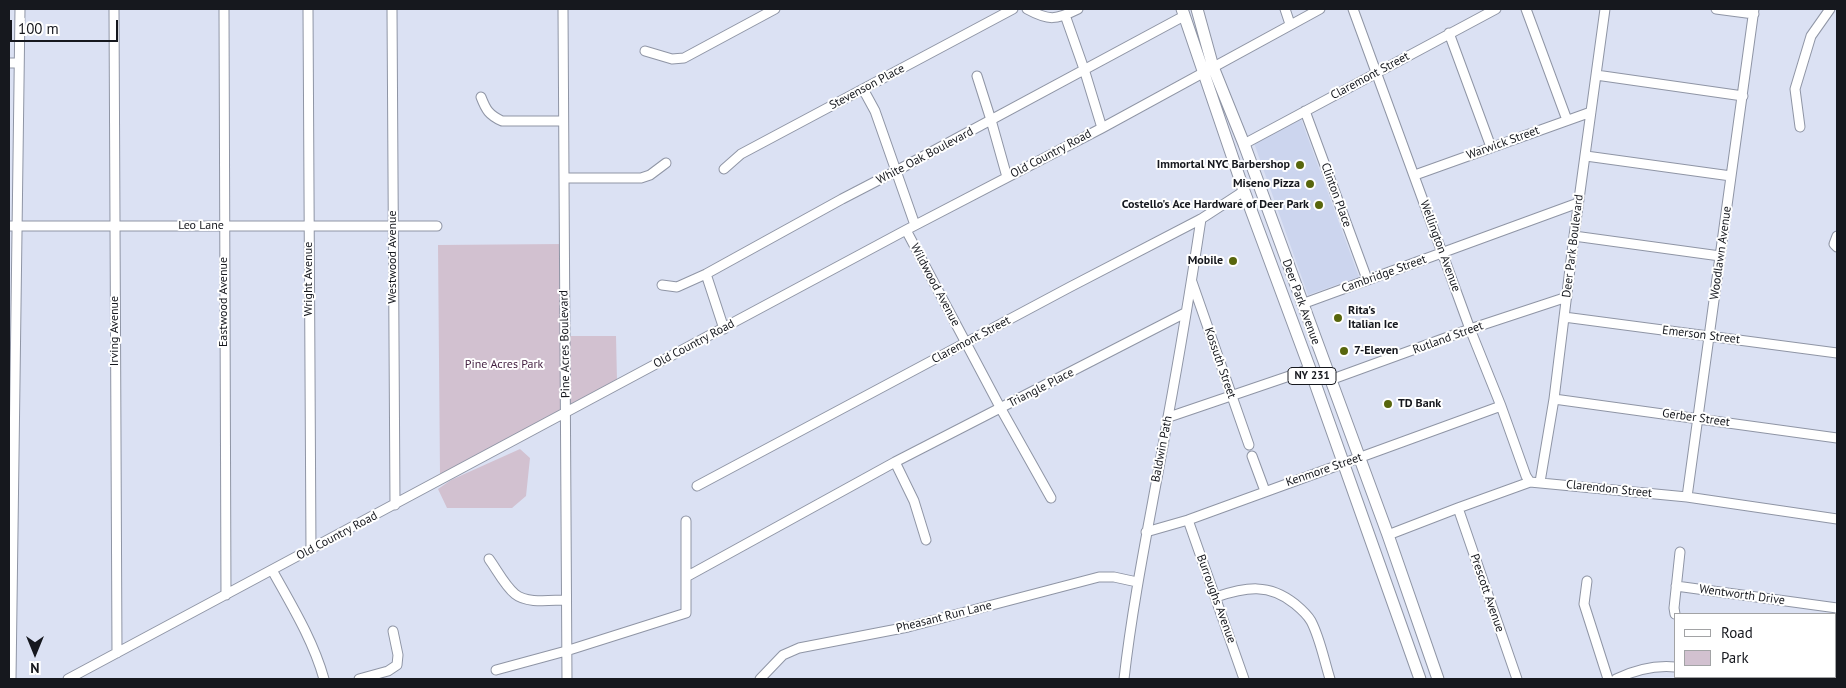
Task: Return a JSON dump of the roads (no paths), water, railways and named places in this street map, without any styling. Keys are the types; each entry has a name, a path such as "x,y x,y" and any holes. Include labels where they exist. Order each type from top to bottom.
{"main road":[{"name":"Deer Park Avenue","path":"1197,9 1213,67 1244,144 1358,458 1388,535 1438,679"},
{"name":"Deer Park Avenue","path":"1183,12 1244,191 1310,369 1420,679"}],"street":[{"path":"11,679 13,144 19,63 20,9"},
{"name":"Irving Avenue","path":"114,9 117,653"},
{"name":"Eastwood Avenue","path":"224,9 226,595"},
{"name":"Wright Avenue","path":"308,9 311,550"},
{"name":"Westwood Avenue","path":"392,9 394,505"},
{"name":"Pine Acres Boulevard","path":"563,9 562,121 566,412 566,679"},
{"path":"644,51 672,59 684,58 775,9"},
{"name":"Stevenson Place","path":"724,169 741,154 1013,9"},
{"path":"1027,9 1052,19 1078,9"},
{"path":"1285,9 1290,24"},
{"name":"Old Country Road","path":"68,679 915,225 1102,128 1320,9"},
{"name":"Wellington Avenue","path":"1353,9 1378,72 1470,330 1501,406 1526,476 1535,482"},
{"name":"Claremont Street","path":"1244,144 1496,9"},
{"path":"1526,9 1567,120"},
{"name":"Deer Park Boulevard","path":"1535,482 1554,400 1578,202 1586,156 1605,9"},
{"path":"1716,9 1754,11"},
{"path":"1800,127 1795,89 1811,36 1830,9"},
{"name":"Woodlawn Avenue","path":"1687,497 1754,11"},
{"name":"White Oak Boulevard","path":"662,285 677,287 706,274 842,199 992,120 1183,12"},
{"path":"1066,15 1102,128"},
{"path":"1449,33 1491,147"},
{"path":"9,63 19,63"},
{"path":"1596,75 1743,96"},
{"path":"977,76 992,120 1007,177"},
{"name":"Wildwood Avenue","path":"863,89 874,111 915,225"},
{"path":"481,97 486,111 502,121 562,121"},
{"name":"Clinton Place","path":"1305,112 1367,279"},
{"name":"Warwick Street","path":"1414,175 1591,112"},
{"path":"1586,156 1731,176"},
{"path":"564,178 642,178 650,175 666,163"},
{"name":"Claremont Street","path":"697,486 1201,219 1244,191"},
{"name":"Cambridge Street","path":"1302,304 1578,202"},
{"name":"Baldwin Path","path":"1124,679 1137,582 1192,282 1201,219"},
{"name":"Leo Lane","path":"13,226 437,226"},
{"name":"Wildwood Avenue","path":"906,230 965,343 1051,498"},
{"path":"1574,236 1720,256"},
{"path":"1837,236 1834,244 1837,247"},
{"path":"706,274 724,328"},
{"name":"Kossuth Street","path":"1192,282 1249,445"},
{"name":"Rutland Street","path":"1330,380 1567,297"},
{"name":"Triangle Place","path":"686,577 895,462 1186,313"},
{"name":"Emerson Street","path":"1564,318 1837,353"},
{"path":"1168,417 1310,369"},
{"name":"Gerber Street","path":"1554,400 1837,438"},
{"name":"Kenmore Street","path":"1146,532 1188,520 1264,490 1501,406"},
{"path":"1252,456 1264,490"},
{"path":"895,462 914,502 926,540"},
{"name":"Clarendon Street","path":"1388,535 1458,508 1535,482 1687,497 1837,519"},
{"name":"Prescott Avenue","path":"1458,508 1517,679"},
{"name":"Burroughs Avenue","path":"1188,520 1244,679"},
{"path":"496,670 566,651 686,613 686,521"},
{"path":"1675,613 1680,552"},
{"path":"489,559 516,596 527,599 566,600"},
{"path":"272,570 309,638 318,658 324,679"},
{"name":"Pheasant Run Lane","path":"760,679 783,655 799,648 908,627 1099,577 1114,577 1137,582"},
{"path":"1587,581 1584,604 1608,679"},
{"name":"Wentworth Drive","path":"1676,586 1837,608"},
{"path":"1216,597 1246,589 1259,588 1275,592 1290,600 1301,608 1310,620 1330,679"},
{"path":"359,679 388,671 397,665 398,654 393,631"},
{"path":"1616,679 1639,670 1656,667 1674,667"}],"place":[{"name":"Immortal NYC Barbershop","path":"1300,165"},
{"name":"Miseno Pizza","path":"1310,184"},
{"name":"Costello's Ace Hardware of Deer Park","path":"1319,205"},
{"name":"Mobile","path":"1233,261"},
{"name":"Rita's Italian Ice","path":"1338,318"},
{"name":"7-Eleven","path":"1344,351"},
{"name":"TD Bank","path":"1388,404"}],"park label":[{"name":"Pine Acres Park","path":"504,365"}]}
